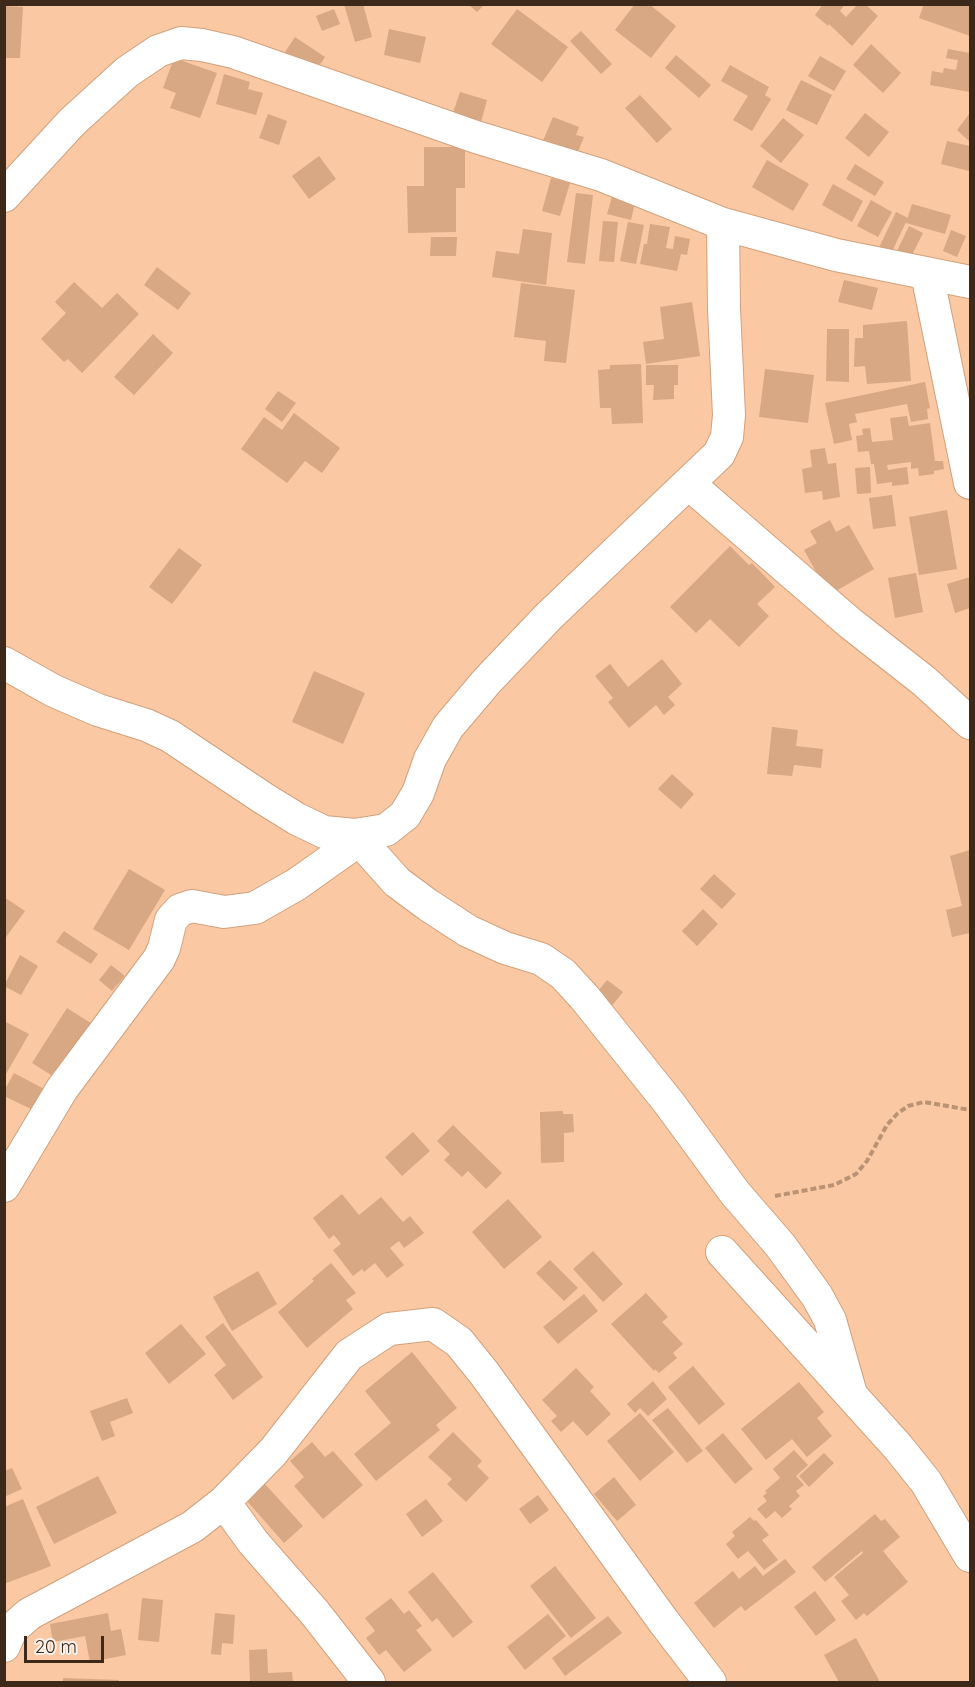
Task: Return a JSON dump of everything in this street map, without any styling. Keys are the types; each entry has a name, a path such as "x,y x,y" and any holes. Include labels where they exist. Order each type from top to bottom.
{"street":[{"path":"4,196 72,122 127,72 158,51 181,43 233,52 398,111 601,175 723,224 836,255 970,282"},
{"path":"4,1186 62,1089 159,959 165,948 171,920 180,910 192,906 224,912 255,908 297,884 357,838 386,830 405,815 418,793 430,759 448,727 487,681 549,616 719,454 727,437 729,415 723,224"},
{"path":"927,274 970,483"},
{"path":"689,484 840,615 924,681 970,723"},
{"path":"4,663 54,691 98,710 146,725 170,736 297,819 324,832 357,838 397,882 428,906 468,931 505,948 541,959 563,974 669,1103 735,1193 780,1245 817,1296 830,1320 851,1394"},
{"path":"722,1252 898,1447 926,1482 970,1556"},
{"path":"4,1646 11,1630 30,1614 192,1527 225,1502 273,1452 349,1355 389,1329 433,1324 459,1342 484,1373 710,1683"},
{"path":"225,1502 246,1533 315,1613 369,1683"}],"path":[{"path":"757,1219 761,1208 772,1197 834,1185 856,1174 867,1161 887,1125 908,1106 924,1102 970,1110"}],"building":[{"path":"344,4 363,4 372,37 355,42"},
{"path":"635,4 649,4 676,26 651,58 615,30"},
{"path":"823,4 845,4 840,11 846,17 858,4 865,4 878,16 852,46 829,24 828,26 815,15"},
{"path":"924,4 970,4 970,36 919,18"},
{"path":"469,5 484,5 477,12"},
{"path":"4,6 23,7 20,58 4,58"},
{"path":"334,9 340,24 322,31 316,16"},
{"path":"517,9 568,47 542,82 491,44"},
{"path":"389,29 426,37 420,63 384,55"},
{"path":"581,31 612,64 601,74 570,41"},
{"path":"295,37 325,57 315,72 285,52"},
{"path":"871,44 901,73 883,93 853,65"},
{"path":"948,49 970,53 970,92 930,85 932,71 943,73 944,68 956,70 958,60 946,58"},
{"path":"676,55 711,85 699,98 665,68"},
{"path":"820,56 846,71 834,91 808,76"},
{"path":"174,58 217,73 200,118 170,108 176,93 163,88"},
{"path":"730,65 769,87 765,95 771,99 752,131 733,120 748,96 721,81"},
{"path":"224,74 250,82 248,89 263,93 256,115 216,104"},
{"path":"801,80 832,95 817,125 786,110"},
{"path":"460,92 487,100 481,122 453,113"},
{"path":"640,95 672,129 657,143 625,108"},
{"path":"865,113 889,132 869,157 845,138"},
{"path":"970,113 970,140 969,141 957,130"},
{"path":"268,114 287,121 279,145 259,138"},
{"path":"553,117 579,127 576,135 584,137 576,157 542,143"},
{"path":"783,118 804,135 781,163 760,146"},
{"path":"947,141 970,146 969,171 941,164"},
{"path":"424,147 465,147 465,188 456,188 456,232 408,233 407,186 424,186"},
{"path":"319,156 336,179 309,199 292,176"},
{"path":"767,160 809,184 793,211 752,187"},
{"path":"855,164 884,182 875,196 846,179"},
{"path":"551,178 570,183 560,216 542,211"},
{"path":"833,184 863,201 852,222 822,205"},
{"path":"576,193 593,195 585,264 567,262"},
{"path":"612,197 635,203 631,220 607,214"},
{"path":"871,200 892,212 878,237 857,226"},
{"path":"912,204 951,215 945,234 906,223"},
{"path":"896,212 908,218 886,264 874,258"},
{"path":"603,221 618,222 614,262 599,261"},
{"path":"628,222 644,225 636,264 620,261"},
{"path":"650,224 670,227 666,248 673,249 675,236 690,239 687,255 681,254 677,271 640,264 644,244 647,244"},
{"path":"909,226 923,233 910,259 896,253"},
{"path":"523,229 552,233 546,285 492,277 496,251 519,254"},
{"path":"951,230 966,236 957,257 943,251"},
{"path":"431,237 457,237 456,256 430,256"},
{"path":"157,267 191,293 178,310 144,285"},
{"path":"844,280 878,288 872,310 838,302"},
{"path":"74,282 102,308 117,293 139,314 82,373 68,359 64,362 41,339 66,313 55,302"},
{"path":"521,283 575,290 566,363 544,361 546,341 514,337"},
{"path":"692,302 700,356 646,364 643,342 664,339 660,307"},
{"path":"907,321 911,381 867,384 865,366 854,367 855,338 863,338 863,325"},
{"path":"827,329 849,329 849,382 826,381"},
{"path":"153,334 173,353 134,395 114,377"},
{"path":"641,364 643,423 612,424 611,408 600,408 598,370 610,369 610,365"},
{"path":"646,365 678,365 678,385 674,385 674,399 653,400 654,385 646,385"},
{"path":"765,369 814,375 808,423 759,417"},
{"path":"925,382 930,408 927,409 928,419 911,422 907,404 855,414 857,422 849,424 852,440 834,444 825,403"},
{"path":"278,391 296,403 282,422 265,409"},
{"path":"294,413 340,448 322,473 305,461 287,483 241,449 264,417 282,430"},
{"path":"907,416 909,426 930,423 935,461 943,461 944,469 934,471 934,474 919,476 918,468 911,469 911,462 887,465 888,470 907,467 909,484 892,486 892,482 877,484 869,451 858,452 856,436 863,435 862,429 870,428 872,442 893,440 890,418"},
{"path":"825,448 828,464 836,463 840,497 823,500 822,491 805,493 802,469 812,467 810,450"},
{"path":"870,467 871,493 857,494 855,468"},
{"path":"892,495 896,526 873,529 869,498"},
{"path":"947,510 957,569 919,575 909,517"},
{"path":"830,520 836,532 849,525 874,569 829,595 804,550 817,543 810,531"},
{"path":"730,546 749,565 752,563 775,587 757,604 769,616 739,647 710,619 696,633 670,607"},
{"path":"179,548 202,565 172,604 149,587"},
{"path":"916,573 923,612 895,618 888,578"},
{"path":"970,577 970,608 955,613 947,584"},
{"path":"662,659 682,684 668,697 675,705 664,715 656,705 629,728 608,702 613,698 595,676 610,664 628,687"},
{"path":"314,671 365,693 343,744 292,722"},
{"path":"772,727 798,730 796,746 823,749 821,768 794,765 792,776 767,774"},
{"path":"672,774 694,794 681,809 658,789"},
{"path":"970,850 970,933 952,937 946,910 962,906 950,856"},
{"path":"129,869 165,890 129,950 93,929"},
{"path":"714,874 736,894 722,909 700,889"},
{"path":"4,897 25,911 4,940"},
{"path":"703,909 718,924 697,946 682,931"},
{"path":"64,931 98,954 91,964 56,942"},
{"path":"20,955 38,966 21,995 4,986"},
{"path":"111,965 125,976 112,991 99,980"},
{"path":"607,980 623,992 606,1013 590,1001"},
{"path":"67,1008 94,1025 59,1080 32,1063"},
{"path":"4,1021 29,1034 6,1074 4,1073"},
{"path":"14,1073 46,1090 35,1111 4,1096 4,1091"},
{"path":"563,1111 563,1114 573,1114 574,1132 564,1133 564,1162 541,1163 540,1112"},
{"path":"453,1125 502,1173 486,1189 468,1171 462,1177 444,1160 450,1154 437,1141"},
{"path":"413,1132 430,1151 402,1176 385,1157"},
{"path":"342,1194 359,1215 381,1197 403,1222 410,1216 424,1233 404,1248 399,1241 390,1248 404,1265 387,1278 375,1263 364,1272 362,1269 353,1276 333,1250 341,1244 334,1235 329,1239 313,1218"},
{"path":"508,1199 542,1237 504,1269 472,1232"},
{"path":"593,1251 623,1284 603,1302 573,1269"},
{"path":"550,1260 578,1288 564,1301 536,1273"},
{"path":"331,1263 356,1293 346,1300 353,1309 307,1348 278,1312"},
{"path":"258,1271 277,1304 232,1331 213,1297"},
{"path":"646,1293 668,1317 662,1322 683,1344 673,1353 677,1358 659,1373 655,1369 654,1371 611,1324"},
{"path":"584,1294 598,1311 558,1344 543,1327"},
{"path":"223,1323 263,1377 233,1400 214,1375 226,1365 205,1337"},
{"path":"181,1324 206,1354 169,1384 145,1353"},
{"path":"412,1352 457,1408 436,1425 440,1430 376,1481 354,1454 391,1423 365,1391"},
{"path":"693,1366 725,1404 699,1425 668,1387"},
{"path":"576,1368 594,1387 590,1391 611,1414 587,1436 573,1421 561,1432 551,1421 557,1416 542,1400"},
{"path":"653,1381 667,1399 648,1416 640,1408 635,1413 627,1404"},
{"path":"799,1382 824,1412 817,1418 832,1436 807,1457 792,1439 766,1460 741,1429"},
{"path":"127,1398 133,1413 110,1422 115,1436 102,1441 90,1411"},
{"path":"668,1408 703,1451 687,1463 652,1420"},
{"path":"640,1413 674,1452 640,1481 607,1441"},
{"path":"453,1432 482,1461 477,1466 489,1478 466,1502 447,1484 452,1479 428,1457"},
{"path":"723,1433 753,1469 735,1484 705,1448"},
{"path":"312,1442 325,1457 333,1451 363,1485 323,1519 294,1486 304,1477 290,1461"},
{"path":"794,1450 808,1465 796,1476 804,1485 796,1491 800,1496 789,1506 792,1509 782,1518 775,1511 766,1519 757,1509 767,1501 763,1496 767,1493 765,1491 780,1478 773,1469"},
{"path":"824,1453 834,1463 809,1487 799,1476"},
{"path":"12,1468 22,1489 4,1497 4,1471"},
{"path":"98,1476 117,1513 54,1544 36,1507"},
{"path":"614,1477 636,1505 617,1521 594,1494"},
{"path":"265,1484 303,1526 284,1543 247,1501"},
{"path":"538,1495 549,1510 530,1524 519,1509"},
{"path":"23,1499 51,1566 4,1584 4,1507"},
{"path":"426,1499 443,1521 422,1537 406,1514"},
{"path":"875,1514 881,1521 885,1519 900,1537 883,1551 908,1582 867,1616 864,1613 856,1620 841,1601 849,1595 834,1577 863,1553 862,1551 825,1582 812,1567"},
{"path":"750,1517 756,1520 769,1535 762,1540 778,1560 764,1570 748,1551 738,1559 726,1544 735,1536 732,1532"},
{"path":"785,1559 796,1572 745,1611 741,1606 714,1628 694,1603 733,1571 739,1579 755,1566 763,1576"},
{"path":"555,1566 596,1618 571,1638 530,1586"},
{"path":"433,1572 473,1622 453,1638 437,1618 432,1622 408,1592"},
{"path":"815,1591 836,1620 816,1636 794,1607"},
{"path":"142,1598 163,1600 159,1642 138,1640"},
{"path":"391,1598 404,1614 409,1610 422,1626 416,1630 432,1650 404,1672 386,1650 379,1655 366,1638 375,1631 365,1618"},
{"path":"108,1613 111,1631 121,1629 126,1655 90,1662 85,1636 53,1642 50,1624"},
{"path":"215,1613 235,1615 233,1644 222,1643 221,1655 211,1654"},
{"path":"548,1614 566,1636 525,1670 507,1647"},
{"path":"608,1616 622,1633 565,1676 552,1658"},
{"path":"856,1638 880,1682 839,1682 824,1655"},
{"path":"267,1649 268,1673 292,1672 293,1682 250,1682 249,1650"},
{"path":"63,1678 119,1680 119,1682 63,1682"}]}
